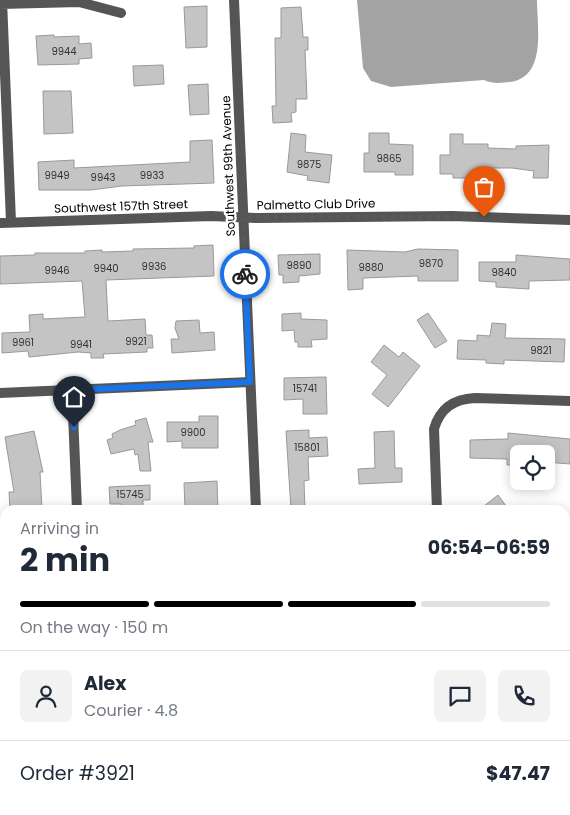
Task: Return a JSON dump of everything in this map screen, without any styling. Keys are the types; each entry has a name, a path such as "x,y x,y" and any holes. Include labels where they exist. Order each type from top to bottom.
{"street":[{"name":"Southwest 99th Avenue","path":"234,0 256,505"},
{"path":"12,222 2,3 79,2 121,12"},
{"name":"Southwest 157th Street","path":"0,223 211,216 243,217"},
{"name":"Palmetto Club Drive","path":"243,217 452,216 570,220"},
{"path":"0,394 250,382"},
{"path":"72,390 77,505"},
{"path":"437,505 434,434 441,413 450,405 464,399 570,401"}],"shaded area":[{"path":"357,0 537,0 538,36 535,61 530,71 522,78 510,82 494,83 484,80 391,87 371,81 363,68"}],"building":[{"path":"207,6 207,47 186,48 184,7"},
{"path":"301,7 303,37 308,37 308,50 305,50 307,99 296,99 296,112 291,113 292,122 273,123 272,106 276,106 275,38 281,38 281,8"},
{"path":"54,35 54,37 79,36 79,44 91,43 92,58 79,59 79,64 38,65 36,36"},
{"path":"163,65 164,84 134,86 133,66"},
{"path":"208,84 209,114 190,115 188,85"},
{"path":"43,91 71,91 73,133 44,134"},
{"path":"291,133 306,135 305,152 332,155 329,183 307,180 308,176 287,172"},
{"path":"369,133 389,133 389,144 413,145 413,175 395,175 395,172 364,172 364,153 369,153"},
{"path":"450,134 463,134 463,144 488,144 488,148 516,149 516,146 549,145 548,178 533,178 534,171 512,168 488,168 488,175 474,175 474,178 453,178 453,174 440,174 440,155 450,155"},
{"path":"212,140 214,183 122,186 91,190 39,190 38,162 74,160 74,168 190,162 190,141"},
{"path":"213,245 214,276 106,280 108,321 145,319 146,335 152,335 153,348 147,348 147,352 103,354 104,358 91,358 91,353 78,352 29,357 28,351 2,353 2,333 30,332 29,315 43,314 43,319 85,317 82,281 0,284 0,256 35,255 35,253 85,253 85,251 102,250 102,252 133,251 133,249 194,248 194,246"},
{"path":"418,249 458,250 458,281 418,281 418,276 363,278 363,289 348,290 347,250 405,252"},
{"path":"320,254 320,274 299,276 299,282 283,283 283,275 279,275 278,255"},
{"path":"516,255 570,259 570,280 529,281 529,289 496,287 496,282 479,281 479,262 516,262"},
{"path":"301,313 301,319 327,320 327,339 311,340 312,347 298,347 298,342 295,342 294,330 282,331 282,314"},
{"path":"428,313 447,341 435,348 417,320"},
{"path":"199,320 200,333 214,332 215,350 172,353 171,339 179,339 175,328 176,321"},
{"path":"492,323 506,324 505,338 565,339 564,362 504,360 504,364 486,363 486,360 457,359 458,340 477,341 477,335 490,336"},
{"path":"384,345 399,357 403,352 420,366 388,407 372,394 387,375 371,362"},
{"path":"326,377 327,414 303,414 303,399 284,400 284,378"},
{"path":"199,416 218,416 218,448 182,448 182,441 167,442 167,422 199,422"},
{"path":"146,418 153,442 148,442 151,471 140,471 138,454 135,455 134,449 111,454 107,440 113,438 112,434 136,425 135,421"},
{"path":"309,430 309,438 327,437 328,456 308,457 309,480 304,481 305,505 291,505 286,431"},
{"path":"34,431 43,472 40,472 42,505 10,505 9,492 14,492 5,437"},
{"path":"394,431 395,468 402,468 402,482 359,484 358,469 375,468 374,432"},
{"path":"508,433 570,439 570,464 555,463 555,445 510,445 510,465 507,465 507,459 470,458 470,440 508,439"},
{"path":"217,481 218,505 185,505 184,483"},
{"path":"150,485 150,500 143,500 143,505 110,504 109,487"},
{"path":"498,495 505,505 485,505"}],"way so far":[{"path":"245,274 243,217 484,217"}],"route":[{"path":"74,427 72,390 250,382 245,274"}]}
